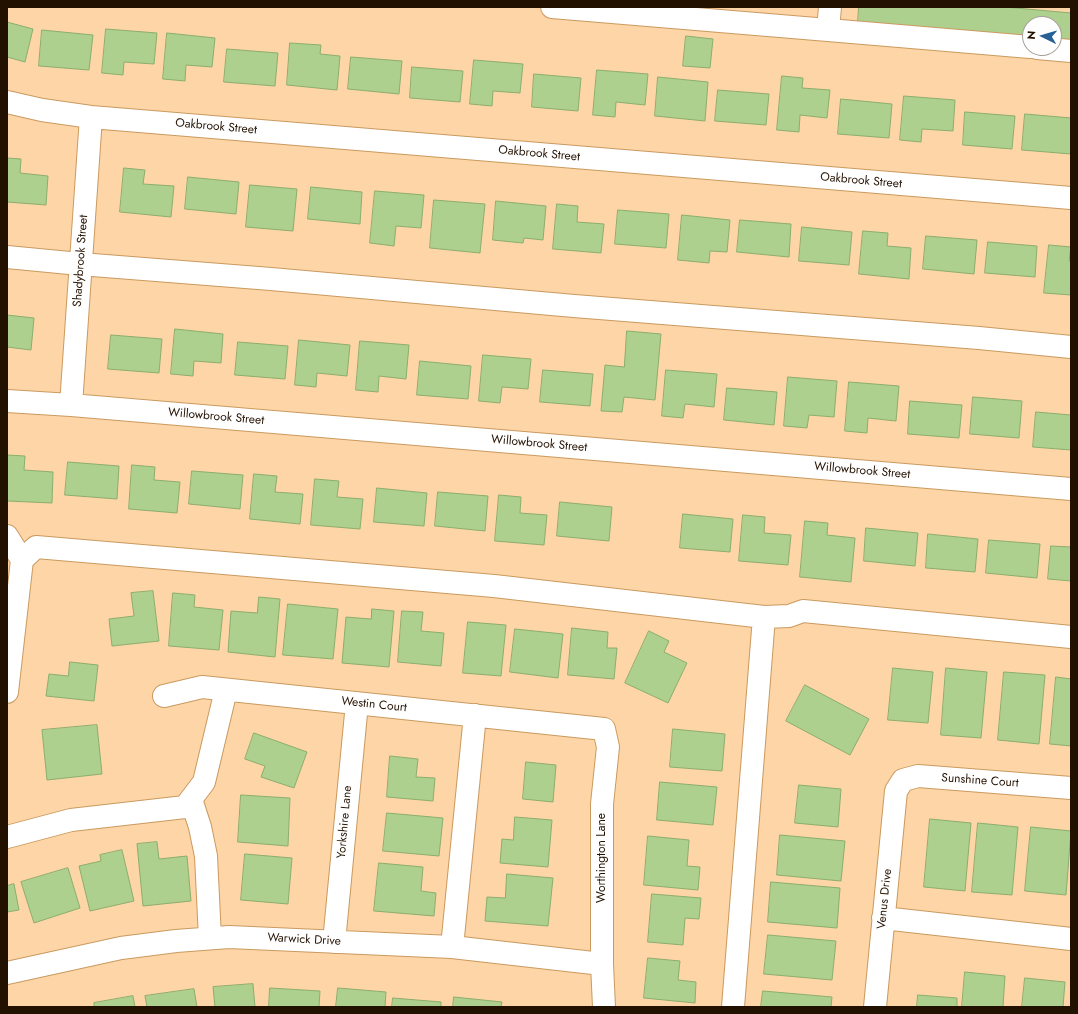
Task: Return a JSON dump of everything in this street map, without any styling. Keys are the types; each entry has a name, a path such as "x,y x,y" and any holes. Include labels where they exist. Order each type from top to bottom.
{"street":[{"path":"552,7 1022,46"},
{"path":"828,30 830,7"},
{"name":"Oakbrook Street","path":"7,102 42,110 91,117 1071,198"},
{"name":"Shadybrook Street","path":"70,405 91,117"},
{"path":"7,257 285,280 567,306 979,338 1071,348"},
{"name":"Willowbrook Street","path":"7,401 70,405 1071,489"},
{"path":"7,536 22,560 7,692"},
{"path":"22,560 36,547 494,586 764,617 789,616 803,611 1071,637"},
{"path":"733,1007 764,617"},
{"name":"Westin Court","path":"164,696 202,687 585,726"},
{"path":"7,837 71,820 185,807 204,782 226,690"},
{"name":"Yorkshire Lane","path":"334,942 357,703"},
{"path":"452,948 475,715"},
{"name":"Worthington Lane","path":"585,726 604,729 608,747 602,804 602,964 604,1007"},
{"name":"Sunshine Court","path":"896,791 904,780 918,776 1071,788"},
{"name":"Venus Drive","path":"875,1007 896,791"},
{"path":"191,799 200,827 206,856 210,938"},
{"path":"883,918 1071,938"},
{"name":"Warwick Drive","path":"7,973 120,948 176,941 229,937 452,948 602,964"}],"building":[{"path":"859,7 1005,7 1071,13 1071,40 1062,39 1062,16 1022,16 1022,36 858,22"},
{"path":"7,22 33,29 25,62 7,57"},
{"path":"106,29 157,33 154,64 124,62 123,75 102,73"},
{"path":"42,30 93,35 89,70 39,66"},
{"path":"167,33 215,38 212,67 186,65 185,81 163,79"},
{"path":"686,36 713,39 710,68 683,66"},
{"path":"290,43 321,45 320,54 340,56 337,90 287,85"},
{"path":"227,49 278,53 275,86 224,82"},
{"path":"351,57 402,61 399,94 348,89"},
{"path":"474,60 523,64 520,93 493,91 492,106 470,104"},
{"path":"412,67 463,71 460,102 410,98"},
{"path":"597,70 648,74 645,105 616,102 615,117 593,115"},
{"path":"534,74 581,78 578,111 532,107"},
{"path":"782,76 803,78 802,88 830,90 827,118 800,115 799,132 777,130"},
{"path":"658,77 708,82 705,121 655,116"},
{"path":"718,90 769,94 766,125 715,121"},
{"path":"904,96 955,100 953,131 922,129 921,142 900,140"},
{"path":"841,99 892,104 889,138 838,134"},
{"path":"965,112 1015,116 1012,149 963,145"},
{"path":"1025,114 1071,118 1071,154 1022,150"},
{"path":"7,158 21,159 20,173 48,176 46,205 7,202"},
{"path":"124,168 145,170 143,184 174,186 171,217 120,212"},
{"path":"188,177 239,182 236,214 185,209"},
{"path":"250,185 297,189 293,231 246,227"},
{"path":"311,187 362,192 360,224 308,219"},
{"path":"375,191 424,195 421,228 396,226 394,246 370,243"},
{"path":"434,200 485,204 480,253 430,248"},
{"path":"496,201 546,206 543,240 524,238 523,243 493,240"},
{"path":"557,204 578,206 577,222 604,224 601,253 553,249"},
{"path":"618,210 669,214 666,248 615,244"},
{"path":"682,215 730,220 727,252 710,251 709,263 678,260"},
{"path":"740,220 791,224 789,257 737,252"},
{"path":"802,227 852,232 849,265 799,261"},
{"path":"863,231 888,233 887,246 911,248 909,279 859,274"},
{"path":"926,236 977,240 974,274 923,269"},
{"path":"988,242 1037,246 1035,277 985,273"},
{"path":"1049,245 1071,247 1069,261 1071,261 1071,295 1044,293"},
{"path":"7,315 34,318 31,350 7,347"},
{"path":"175,329 223,334 221,363 194,361 193,376 171,374"},
{"path":"627,331 661,334 655,400 624,397 622,412 601,411 605,365 624,367"},
{"path":"111,335 162,339 159,373 108,369"},
{"path":"299,340 350,345 347,376 317,373 316,387 295,385"},
{"path":"360,341 409,345 406,379 379,376 378,392 356,390"},
{"path":"238,342 288,346 285,379 235,375"},
{"path":"483,355 531,359 528,389 502,387 500,403 479,401"},
{"path":"420,361 471,366 468,399 417,395"},
{"path":"543,370 593,374 590,406 540,402"},
{"path":"666,370 717,374 714,407 685,404 683,418 662,416"},
{"path":"788,377 837,381 834,417 809,415 807,428 784,426"},
{"path":"849,382 899,386 896,421 868,418 867,433 845,431"},
{"path":"727,388 777,392 774,425 724,420"},
{"path":"973,397 1022,401 1019,438 970,434"},
{"path":"910,401 962,405 959,438 908,434"},
{"path":"1036,412 1071,415 1071,450 1033,447"},
{"path":"7,455 25,456 24,470 53,472 52,503 7,501"},
{"path":"68,462 119,466 117,499 65,495"},
{"path":"132,465 155,467 154,480 180,482 177,513 129,509"},
{"path":"192,471 243,475 240,509 189,504"},
{"path":"254,474 277,476 275,492 303,494 300,524 250,519"},
{"path":"315,479 339,481 337,497 363,499 360,529 311,525"},
{"path":"377,488 427,493 424,526 374,522"},
{"path":"438,492 488,496 485,531 435,526"},
{"path":"499,495 521,497 520,513 547,515 544,545 495,541"},
{"path":"560,502 612,507 609,541 557,536"},
{"path":"683,514 733,519 730,552 680,548"},
{"path":"743,515 765,517 764,533 791,535 788,565 739,561"},
{"path":"805,521 828,523 827,535 855,538 851,582 800,577"},
{"path":"866,528 918,533 915,566 864,561"},
{"path":"928,534 978,539 975,572 926,568"},
{"path":"989,540 1040,544 1037,578 986,573"},
{"path":"1051,546 1071,547 1071,581 1048,579"},
{"path":"153,591 159,641 112,646 109,619 134,616 131,593"},
{"path":"173,593 195,595 194,607 223,610 219,650 169,646"},
{"path":"259,597 280,599 275,657 228,652 231,611 257,613"},
{"path":"288,604 338,609 333,659 283,655"},
{"path":"372,609 394,611 389,667 342,663 346,617 371,619"},
{"path":"402,611 423,612 421,631 444,633 441,666 398,662"},
{"path":"468,622 506,625 501,676 463,673"},
{"path":"572,628 608,632 607,648 617,648 614,679 568,675"},
{"path":"515,629 563,634 558,678 510,672"},
{"path":"649,631 669,641 664,652 687,663 668,703 625,683"},
{"path":"70,662 98,665 94,701 46,696 49,674 68,676"},
{"path":"893,668 933,672 928,723 888,720"},
{"path":"946,668 987,672 981,738 941,735"},
{"path":"1004,672 1045,675 1039,744 998,740"},
{"path":"1056,677 1071,679 1071,746 1050,744"},
{"path":"805,685 869,719 850,755 786,721"},
{"path":"97,725 102,774 47,780 42,730"},
{"path":"673,729 725,734 722,771 670,767"},
{"path":"254,733 307,752 294,788 261,777 265,766 245,759"},
{"path":"390,756 418,759 416,777 435,778 433,801 387,797"},
{"path":"526,762 556,765 553,802 523,799"},
{"path":"660,782 717,787 713,825 657,820"},
{"path":"799,785 841,789 838,827 795,823"},
{"path":"241,795 290,798 288,846 238,842"},
{"path":"387,813 443,818 439,856 383,851"},
{"path":"515,817 552,820 548,867 500,863 502,839 513,840"},
{"path":"930,819 971,823 965,891 924,887"},
{"path":"978,823 1018,827 1012,895 972,892"},
{"path":"1031,827 1071,831 1066,895 1025,891"},
{"path":"780,835 845,841 841,881 777,875"},
{"path":"648,836 689,840 687,866 700,867 698,890 644,885"},
{"path":"157,842 159,859 187,856 191,901 143,906 137,844"},
{"path":"122,850 134,901 90,911 79,866 101,861 100,855"},
{"path":"245,854 292,858 288,904 241,900"},
{"path":"379,863 423,867 421,891 436,893 434,916 374,911"},
{"path":"68,868 80,908 34,923 21,882"},
{"path":"507,874 553,878 548,926 485,921 487,897 505,898"},
{"path":"771,882 840,888 837,928 768,922"},
{"path":"14,884 19,910 7,912 7,886"},
{"path":"652,894 701,898 699,919 685,918 683,945 648,942"},
{"path":"768,935 836,941 832,980 764,974"},
{"path":"648,958 680,961 678,980 696,982 695,1003 644,998"},
{"path":"965,972 1005,976 1003,1007 962,1007"},
{"path":"1025,978 1065,982 1063,1007 1022,1007"},
{"path":"253,984 255,1007 215,1007 213,987"},
{"path":"270,988 320,991 319,1007 269,1007"},
{"path":"338,988 386,992 385,1007 336,1007"},
{"path":"194,989 197,1007 147,1007 145,996"},
{"path":"763,991 832,997 831,1007 761,1007"},
{"path":"918,995 957,998 957,1007 917,1007"},
{"path":"133,996 135,1007 94,1007 94,1003"},
{"path":"454,997 502,1002 501,1007 453,1007"},
{"path":"393,998 441,1002 441,1007 392,1007"}]}
